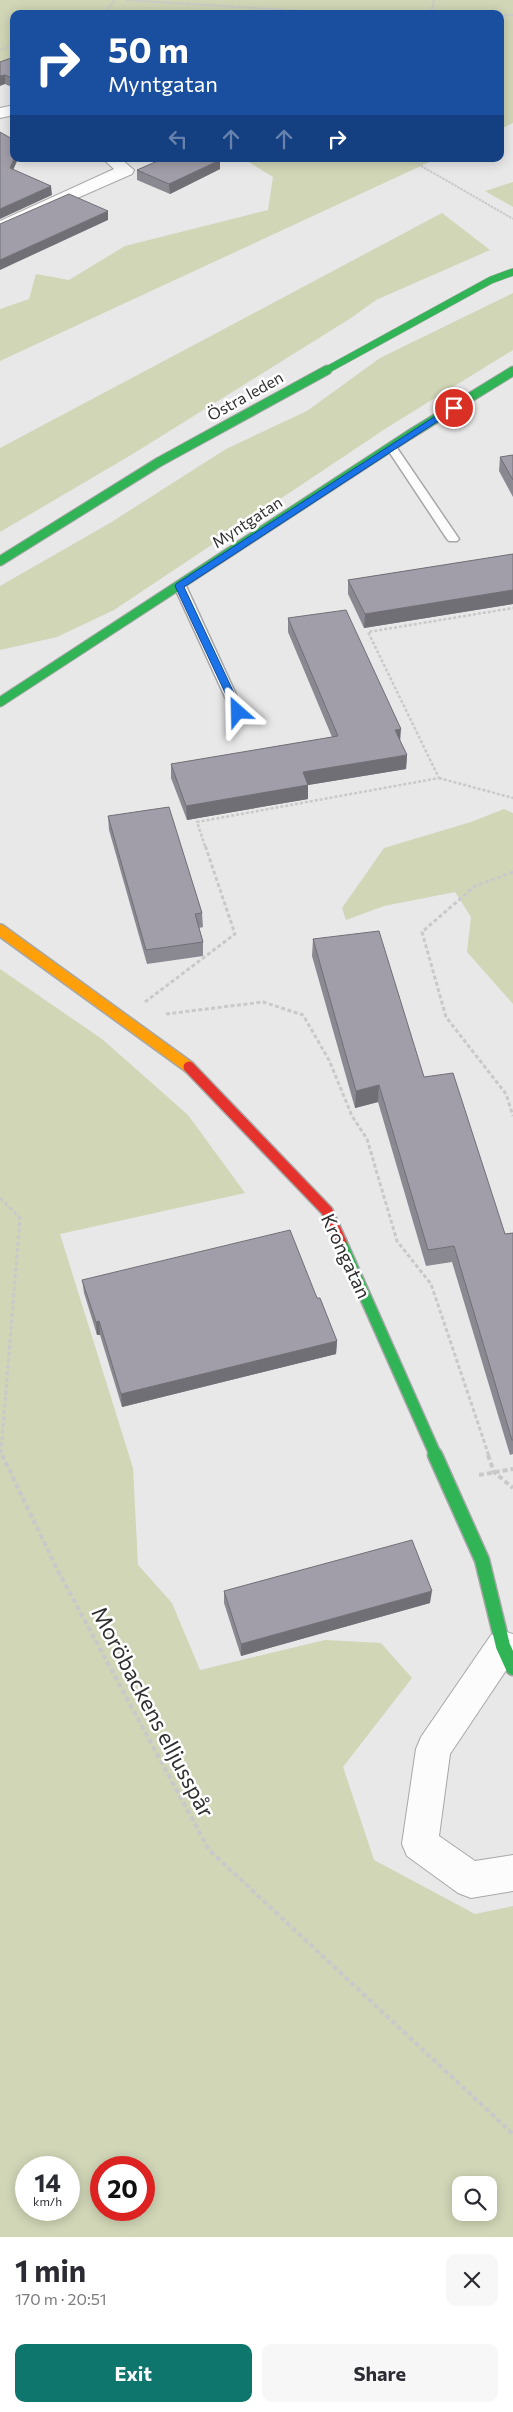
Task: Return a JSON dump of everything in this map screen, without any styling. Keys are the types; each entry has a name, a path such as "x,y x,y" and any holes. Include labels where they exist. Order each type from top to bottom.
{"street":[{"path":"0,227 126,170 115,162"},
{"name":"Östra leden","path":"0,562 159,462 491,280 513,272"},
{"name":"Myntgatan","path":"0,702 180,586 391,446 513,371"},
{"name":"Krongatan","path":"0,930 197,1073 327,1212 482,1560 508,1657 433,1749 420,1844 471,1880 513,1873"}],"lane":[{"path":"391,446 453,539"},
{"path":"180,586 238,712"}],"path":[{"path":"107,10 115,0"},
{"path":"126,0 287,10"},
{"path":"414,162 513,219"},
{"path":"439,778 368,632 513,608"},
{"path":"123,1019 235,934 197,822 439,778 513,798"},
{"path":"513,872 475,886 422,932 446,1017 506,1094 513,1116"},
{"path":"123,1019 263,1002 302,1015 330,1060 352,1116 367,1139 397,1241 431,1284 494,1472 513,1488"},
{"name":"Moröbackens elljusspår","path":"0,1198 20,1218 2,1452 58,1571 204,1841 216,1857 513,2134"}],"green space":[{"path":"0,0 513,0 513,123 504,127 504,10 10,10 10,64 0,65"},
{"path":"249,162 430,162 0,361 0,309 29,299 36,274 69,280 125,246 268,210 273,177"},
{"path":"513,182 513,207 485,191"},
{"path":"442,213 490,250 376,300 351,318 131,455 0,532 0,448"},
{"path":"513,293 513,350 388,427 114,610 57,637 0,650 0,586 110,523 226,449 307,411 380,358"},
{"path":"504,809 513,813 513,1004 467,952 471,917 455,892 384,906 346,920 342,908 384,848 471,822"},
{"path":"0,969 102,1039 188,1115 245,1193 60,1234 133,1468 138,1565 172,1603 200,1670 325,1640 381,1643 412,1678 343,1767 374,1860 475,1914 513,1906 513,2237 0,2237"}],"building":[{"path":"10,58 10,77 5,75 0,76 0,62"},
{"path":"0,132 10,138 10,162 12,162 10,168 51,186 0,209"},
{"path":"155,162 216,162 169,184 137,170"},
{"path":"69,194 108,211 0,260 0,224"},
{"path":"513,455 513,480 500,457"},
{"path":"513,554 513,590 365,614 348,580"},
{"path":"346,610 401,729 395,730 407,755 303,772 308,785 186,806 171,764 338,736 288,618"},
{"path":"169,807 202,913 195,914 203,942 146,950 108,816"},
{"path":"379,931 424,1077 453,1073 505,1234 513,1233 513,1440 454,1246 428,1250 379,1085 356,1091 313,939"},
{"path":"290,1230 317,1298 320,1298 337,1341 121,1394 99,1321 96,1322 82,1280"},
{"path":"412,1540 432,1591 241,1644 224,1591"}],"traffic: fast":[{"path":"0,561 159,462 491,280 513,272"},
{"path":"0,702 409,435 513,371"},
{"path":"341,1242 482,1560 503,1646 513,1668"}],"traffic: slow":[{"path":"0,930 189,1067"}],"traffic: jam":[{"path":"189,1067 197,1073 327,1211 341,1242"}],"route":[{"path":"238,712 180,586 391,446 454,408"}]}
